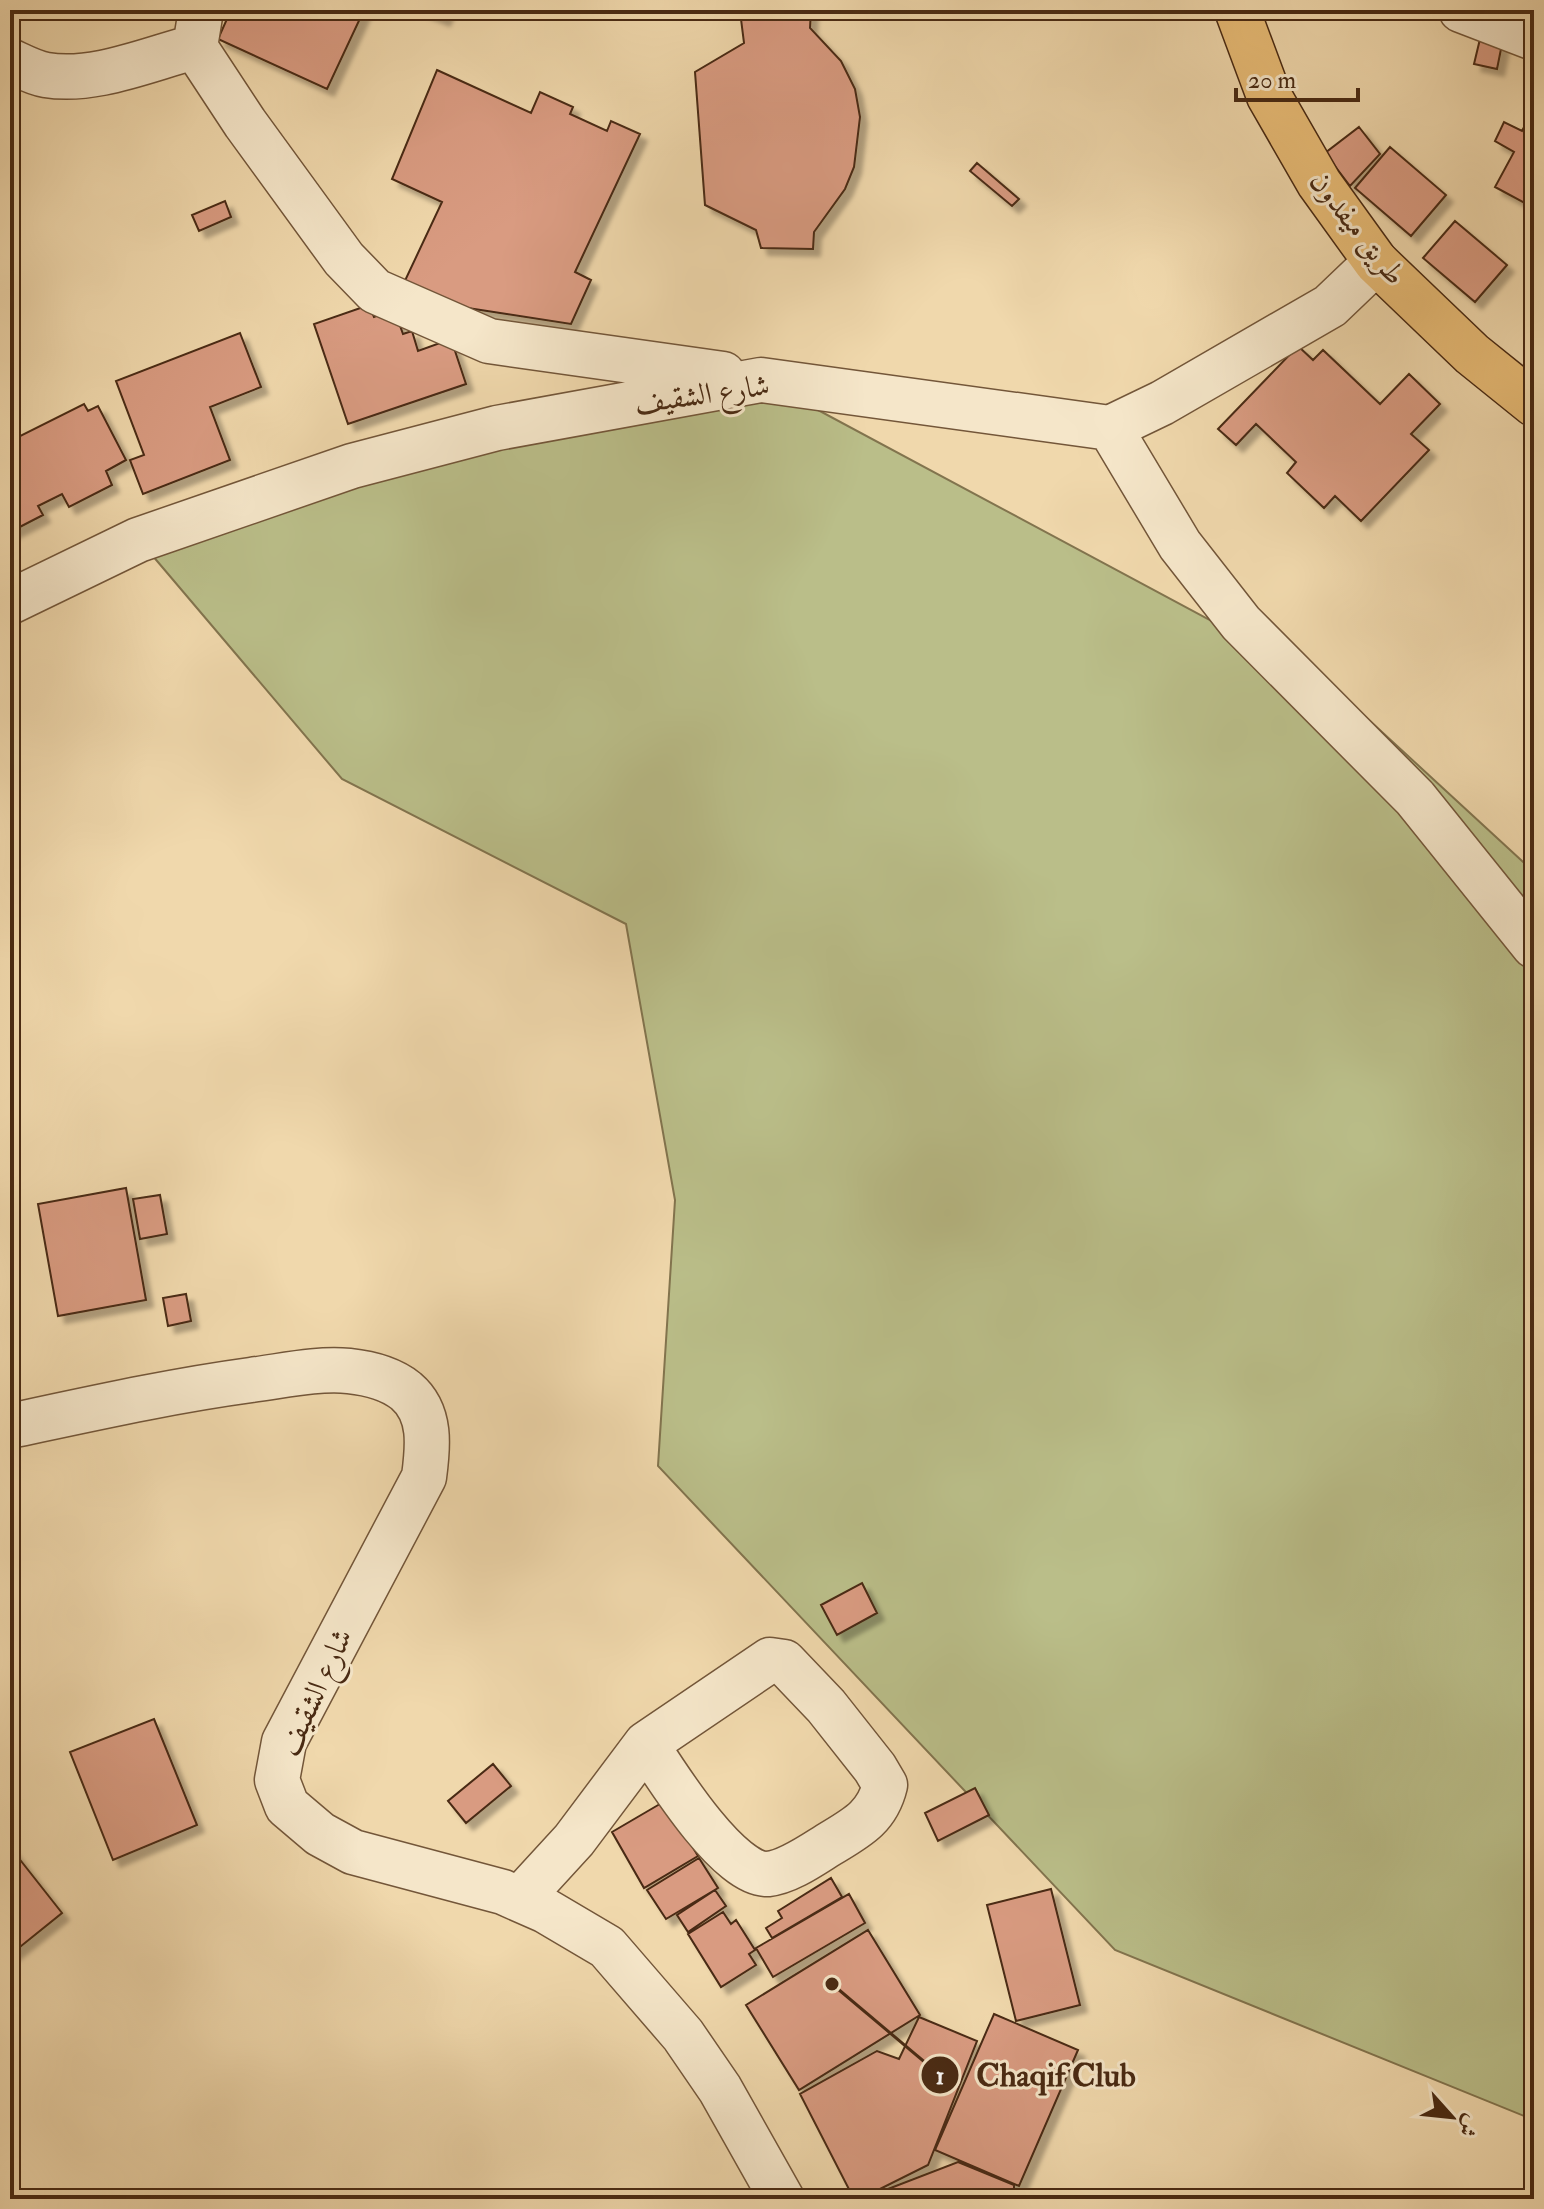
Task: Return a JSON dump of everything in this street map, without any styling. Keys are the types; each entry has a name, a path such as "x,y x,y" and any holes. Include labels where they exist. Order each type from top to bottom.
{"main road":[{"name":"طريق ميفدون","path":"1237,10 1269,96 1319,183 1376,262 1472,354 1534,404"}],"street":[{"path":"1461,10 1534,38"},
{"path":"10,61 44,75 79,76 108,71 198,29 245,123 344,259 375,291 489,341 761,380"},
{"path":"1376,262 1330,306 1162,403 1110,428 1180,545 1241,623 1415,798 1534,946"},
{"name":"شارع الشقيف","path":"10,602 138,540 352,466 497,428 761,380 1110,428"},
{"name":"شارع الشقيف","path":"10,1426 176,1390 313,1372 348,1371 379,1377 404,1390 417,1403 427,1429 424,1477 284,1742 277,1780 287,1806 320,1834 353,1852 456,1878 520,1899 577,1927 607,1947 683,2035 720,2089 782,2199"},
{"path":"520,1899 574,1840 646,1744 770,1660 784,1662 826,1706 885,1785 881,1803 851,1831 804,1860 771,1874 757,1873 742,1867 717,1841 674,1789 646,1744"}],"green space":[{"path":"762,380 1331,685 1534,872 1534,2120 1115,1950 658,1466 675,1200 626,924 342,779 135,535"}],"building":[{"path":"231,10 364,10 327,89 218,39"},
{"path":"421,10 447,10 443,19"},
{"path":"783,10 811,10 810,28 841,61 855,89 860,117 854,167 845,189 814,232 813,249 761,248 756,230 705,205 695,72 744,43 741,19"},
{"path":"1480,39 1502,44 1497,69 1474,64"},
{"path":"437,70 531,113 540,92 573,107 570,114 607,131 611,121 640,134 575,272 591,280 571,324 442,304 402,287 442,202 392,179"},
{"path":"1533,110 1534,208 1495,187 1514,152 1495,141 1504,122 1522,131"},
{"path":"1359,127 1380,154 1350,186 1325,153"},
{"path":"1390,147 1446,195 1411,236 1355,188"},
{"path":"977,163 1019,199 1012,206 970,171"},
{"path":"225,201 231,217 199,231 192,215"},
{"path":"1455,221 1507,265 1475,302 1423,258"},
{"path":"369,305 374,317 394,309 403,334 412,331 418,351 451,339 466,384 348,424 314,324"},
{"path":"240,333 261,387 210,407 230,460 143,494 130,460 144,455 116,381"},
{"path":"1298,346 1313,360 1323,350 1380,404 1409,374 1440,404 1411,434 1429,450 1361,521 1335,496 1324,508 1287,473 1296,462 1256,424 1236,445 1218,429"},
{"path":"84,404 88,411 98,406 126,460 106,471 112,485 69,507 62,494 38,506 43,515 10,532 10,441"},
{"path":"126,1188 146,1300 58,1316 38,1204"},
{"path":"160,1195 167,1234 140,1239 133,1199"},
{"path":"186,1294 191,1321 168,1326 163,1298"},
{"path":"862,1583 877,1613 837,1635 821,1605"},
{"path":"154,1719 197,1825 113,1860 70,1752"},
{"path":"493,1764 511,1786 466,1823 448,1801"},
{"path":"975,1788 989,1815 938,1841 925,1813"},
{"path":"665,1801 698,1856 644,1888 612,1832"},
{"path":"10,1847 62,1913 10,1955"},
{"path":"699,1858 718,1888 666,1919 647,1890"},
{"path":"831,1878 842,1897 772,1938 766,1928 782,1918 778,1911"},
{"path":"1051,1889 1080,2005 1016,2021 987,1905"},
{"path":"715,1890 726,1906 688,1932 677,1915"},
{"path":"849,1894 865,1923 773,1977 756,1948"},
{"path":"723,1912 731,1924 736,1920 755,1950 749,1954 756,1965 721,1987 688,1934"},
{"path":"868,1930 920,2015 799,2090 746,2005"},
{"path":"994,2014 1078,2050 1019,2186 935,2150"},
{"path":"919,2017 977,2041 928,2165 860,2199 854,2199 800,2094 877,2051 899,2059"},
{"path":"958,2162 1014,2185 1014,2196 1007,2199 862,2199"}],"place":[{"name":"Chaqif Club","path":"832,1984"}]}
